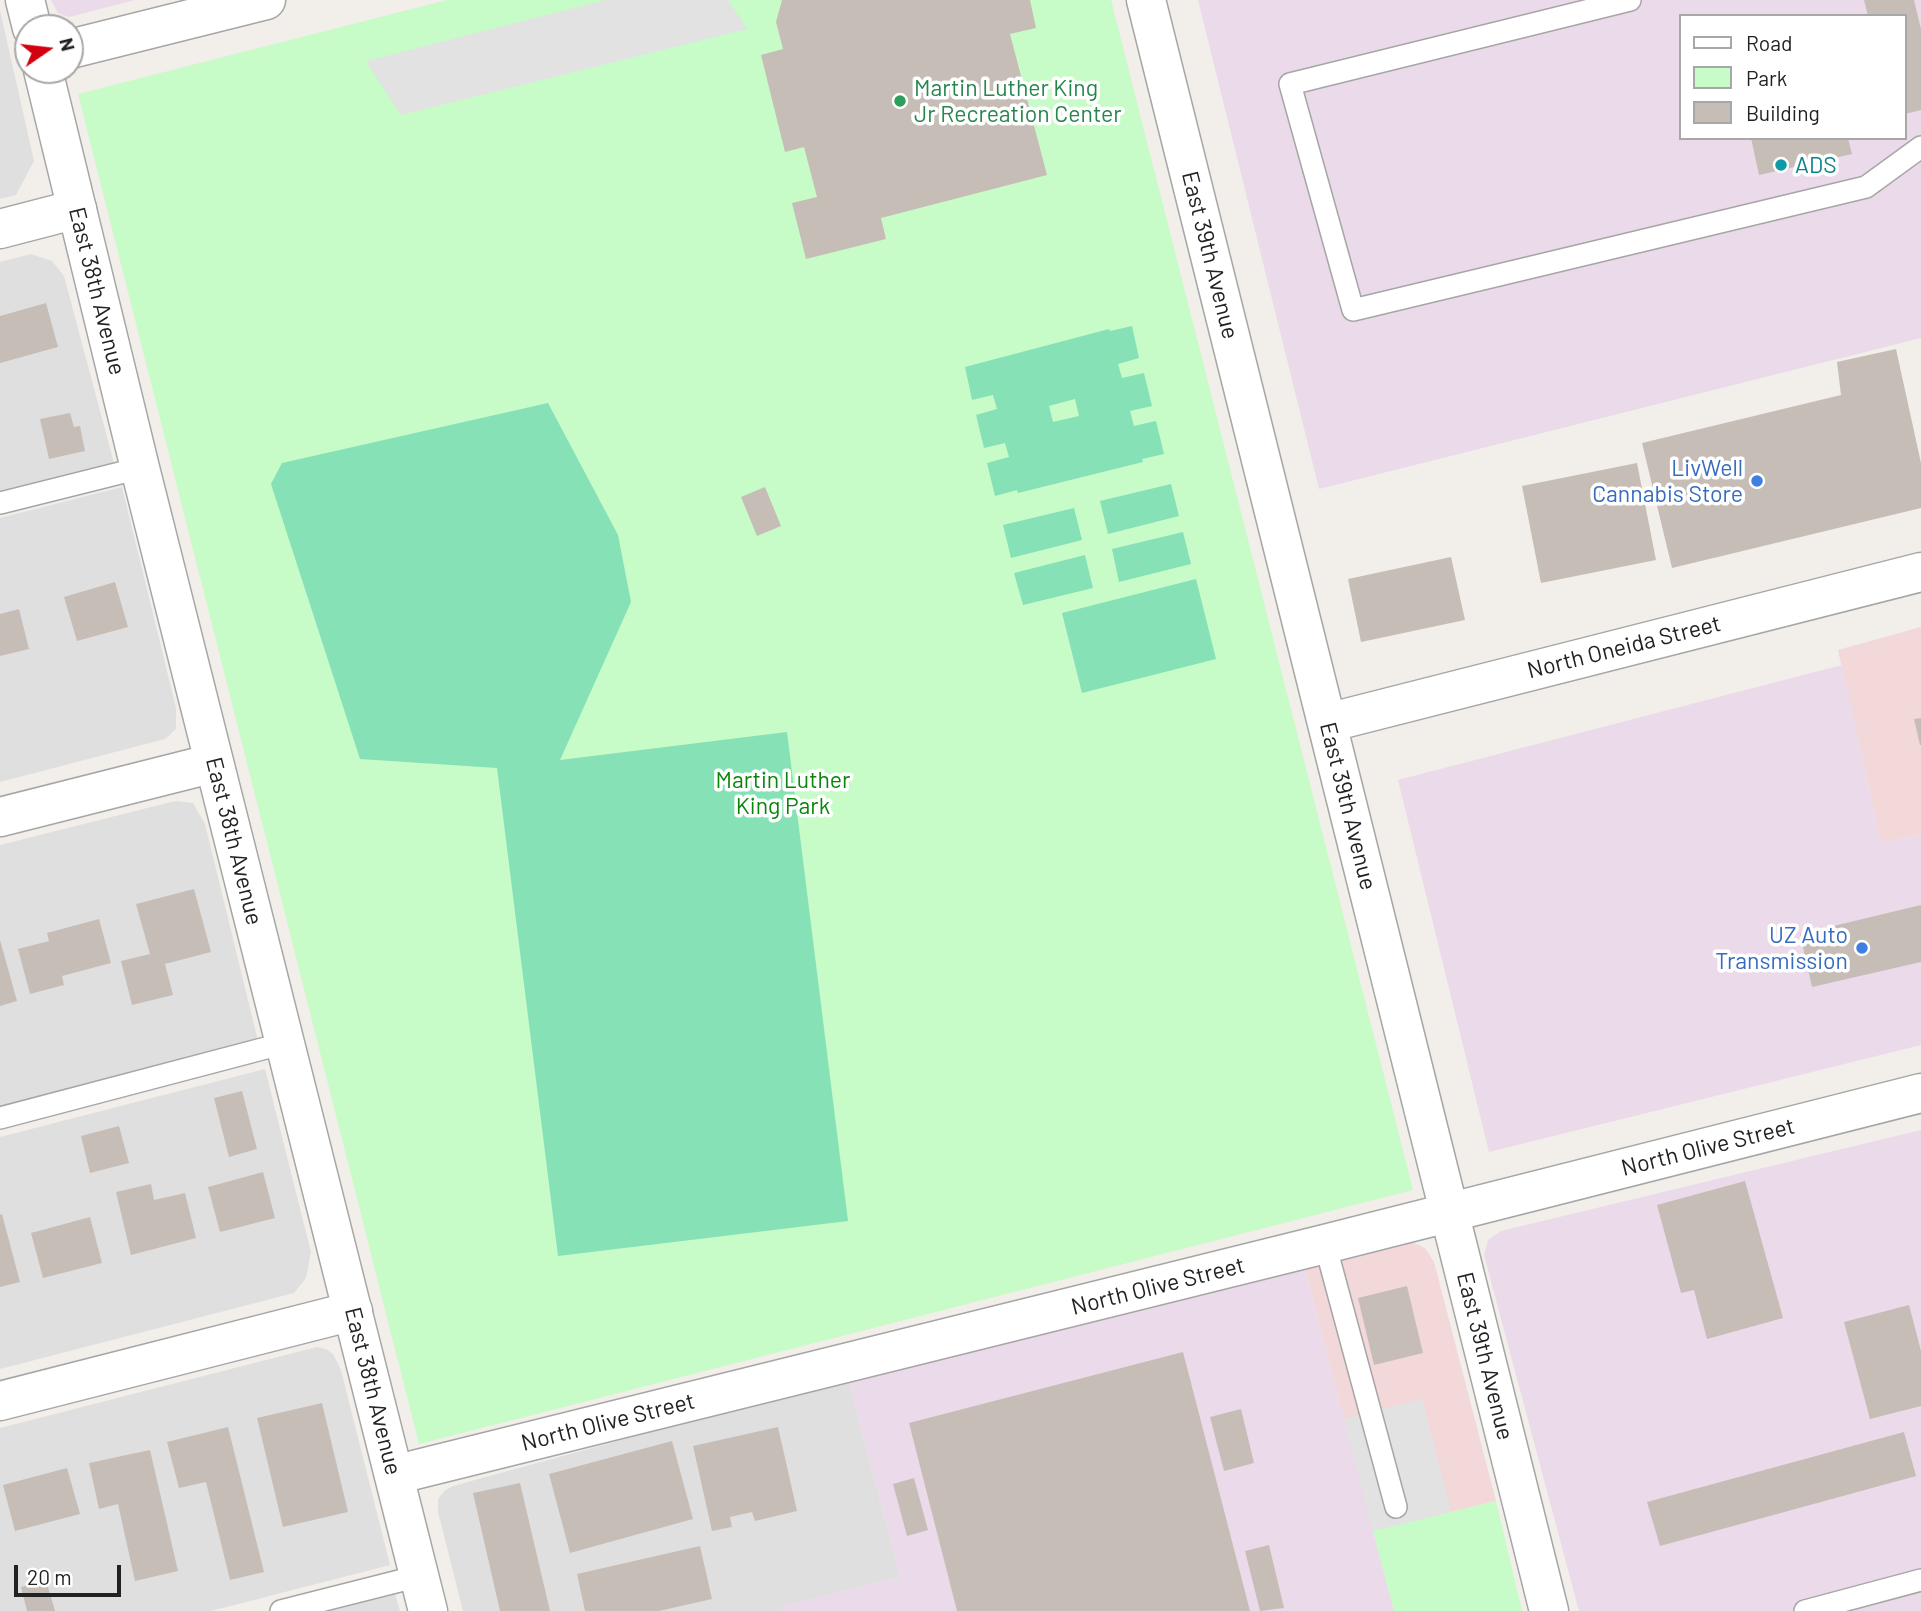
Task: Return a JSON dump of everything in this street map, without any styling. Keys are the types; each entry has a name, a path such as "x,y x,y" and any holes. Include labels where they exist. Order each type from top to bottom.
{"street":[{"path":"84,45 221,5 266,0"},
{"name":"East 39th Avenue","path":"1146,0 1549,1611"},
{"name":"East 38th Avenue","path":"46,84 140,468 424,1593"},
{"path":"0,229 77,209"},
{"name":"North Oneida Street","path":"1327,723 1921,572"},
{"path":"0,817 214,763"},
{"name":"North Olive Street","path":"394,1475 1921,1093"},
{"path":"0,1401 353,1311"}],"lane":[{"path":"1630,0 1290,83 1353,310 1866,187 1921,147"},
{"path":"0,503 140,468"},
{"path":"0,1118 285,1043"},
{"path":"1325,1244 1396,1507"},
{"path":"1805,1611 1921,1580"},
{"path":"281,1611 424,1593"}],"shaded area":[{"path":"51,0 135,0 81,14 58,13"},
{"path":"606,0 728,0 747,29 401,115 366,61"},
{"path":"1198,0 1921,0 1921,338 1319,489"},
{"path":"0,10 14,72 14,84 17,84 34,161 16,195 0,199"},
{"path":"31,254 52,261 64,276 114,463 0,492 0,262"},
{"path":"122,487 176,708 176,729 165,739 0,782 0,518"},
{"path":"1921,627 1921,834 1881,843 1838,650"},
{"path":"1842,665 1881,843 1921,834 1921,1045 1489,1152 1398,780"},
{"path":"175,801 193,803 205,824 258,1041 0,1107 0,845"},
{"path":"265,1069 311,1252 306,1278 294,1293 0,1369 0,1137"},
{"path":"1921,1130 1921,1611 1579,1611 1484,1255 1488,1240 1501,1231"},
{"path":"1412,1242 1425,1248 1434,1262 1496,1501 1373,1531 1305,1268"},
{"path":"1305,1268 1394,1611 781,1611 780,1607 900,1577 848,1378"},
{"path":"317,1347 333,1354 341,1370 390,1565 211,1611 0,1611 0,1428"},
{"path":"848,1378 900,1577 781,1607 781,1611 463,1611 438,1512 438,1499 444,1491 453,1486"},
{"path":"1422,1399 1451,1512 1373,1531 1344,1419"},
{"path":"395,1594 400,1611 329,1611"}],"green space":[{"name":"Martin Luther King Park","path":"447,0 1111,0 1413,1190 419,1444 78,94"},
{"path":"1132,326 1139,358 1118,364 1122,378 1144,373 1152,406 1130,411 1134,426 1156,421 1164,454 1142,459 1143,462 1018,493 1017,490 995,496 987,463 1009,457 1005,443 984,448 976,415 997,409 993,395 972,400 965,367 1109,329 1110,331","holes":["1075,399 1079,416 1053,422 1049,406"]},
{"path":"548,403 618,535 631,602 560,760 787,732 848,1221 558,1256 497,768 360,759 271,484 282,463"},
{"path":"1171,484 1179,516 1108,534 1100,501"},
{"path":"1074,508 1082,540 1011,558 1003,525"},
{"path":"1183,532 1191,564 1119,582 1112,549"},
{"path":"1085,555 1093,588 1023,605 1014,573"},
{"path":"1196,579 1216,659 1082,693 1062,613"},
{"path":"1496,1501 1522,1611 1394,1611 1373,1531"}],"building":[{"name":"Martin Luther King Jr Recreation Center","path":"782,0 1030,0 1036,28 1010,34 1047,175 881,218 886,239 806,259 792,203 817,197 804,147 785,152 761,55 783,49 776,22"},
{"path":"1864,0 1914,0 1921,29 1921,110 1907,114 1907,14 1868,14"},
{"name":"ADS","path":"1751,140 1848,140 1852,154 1759,175"},
{"path":"46,303 58,347 0,363 0,316"},
{"name":"LivWell Cannabis Store","path":"1896,349 1921,463 1921,508 1672,568 1642,443 1841,395 1837,362"},
{"path":"70,413 74,427 80,426 85,451 49,459 40,419"},
{"path":"1637,463 1656,560 1541,583 1522,486"},
{"path":"765,487 781,526 757,536 741,497"},
{"path":"1451,557 1465,620 1361,642 1348,579"},
{"path":"115,582 128,627 77,641 64,597"},
{"path":"19,609 29,649 0,656 0,614"},
{"path":"1921,718 1921,745 1920,745 1914,719"},
{"path":"194,889 211,952 165,964 173,995 132,1005 121,961 150,954 136,904"},
{"name":"UZ Auto Transmission","path":"1921,905 1921,962 1812,987 1800,934"},
{"path":"99,919 111,963 62,976 64,985 30,994 18,949 49,941 47,933"},
{"path":"0,940 17,1001 0,1006"},
{"path":"242,1091 257,1149 229,1157 214,1098"},
{"path":"119,1126 129,1163 90,1173 81,1136"},
{"path":"263,1172 275,1218 220,1232 208,1187"},
{"path":"1745,1181 1783,1318 1707,1339 1694,1290 1681,1293 1657,1205"},
{"path":"151,1184 154,1200 185,1193 196,1238 131,1255 116,1192"},
{"path":"2,1214 20,1282 0,1287 0,1215"},
{"path":"90,1217 102,1263 43,1278 31,1233"},
{"path":"1407,1286 1423,1353 1374,1365 1358,1298"},
{"path":"1909,1305 1921,1351 1921,1406 1870,1419 1844,1322"},
{"path":"1183,1352 1250,1611 957,1611 909,1423"},
{"path":"322,1403 348,1512 283,1527 257,1418"},
{"path":"1241,1409 1254,1463 1224,1471 1210,1417"},
{"path":"228,1427 264,1572 230,1580 206,1482 179,1488 167,1442"},
{"path":"778,1427 797,1511 755,1521 752,1512 730,1517 732,1527 712,1531 693,1446"},
{"path":"1904,1432 1916,1476 1660,1546 1647,1502"},
{"path":"672,1441 693,1519 570,1553 549,1474"},
{"path":"150,1450 178,1571 135,1581 118,1504 99,1509 89,1463"},
{"path":"67,1468 80,1514 15,1531 3,1485"},
{"path":"914,1478 928,1530 907,1536 893,1484"},
{"path":"520,1483 550,1611 500,1611 473,1493"},
{"path":"1269,1545 1284,1608 1260,1611 1245,1551"},
{"path":"700,1546 712,1599 659,1611 585,1611 577,1574"},
{"path":"46,1580 55,1611 27,1611 21,1587"}],"place":[{"name":"Martin Luther King Jr Recreation Center","path":"900,101"},
{"name":"ADS","path":"1781,165"},
{"name":"LivWell Cannabis Store","path":"1757,481"},
{"name":"UZ Auto Transmission","path":"1862,948"}]}
